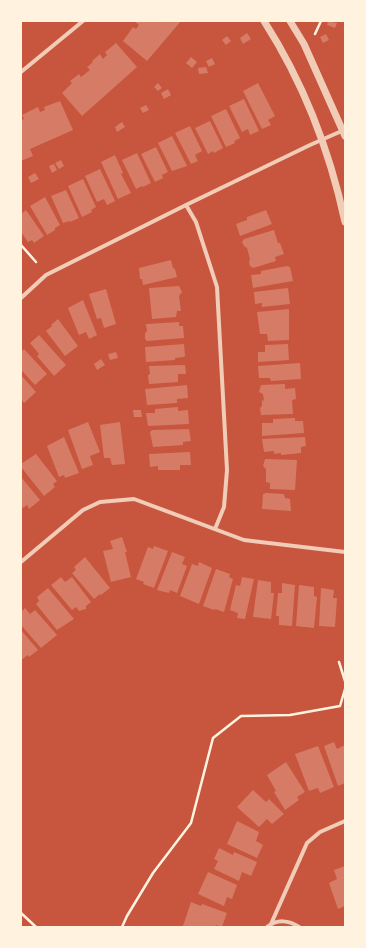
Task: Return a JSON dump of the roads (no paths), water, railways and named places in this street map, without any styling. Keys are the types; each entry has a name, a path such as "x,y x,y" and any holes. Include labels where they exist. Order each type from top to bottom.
{"street":[{"path":"21,72 82,21"},
{"path":"264,21 301,88 322,140 337,186 345,222"},
{"path":"21,298 46,275 186,205 322,140 344,132 304,44 290,21"},
{"path":"186,205 196,222 217,287 227,470 224,506 215,529"},
{"path":"21,562 83,510 100,502 134,499 244,540 345,552"},
{"path":"269,926 307,843 320,832 345,821"},
{"path":"269,926 284,921 293,923 299,927"}]}
